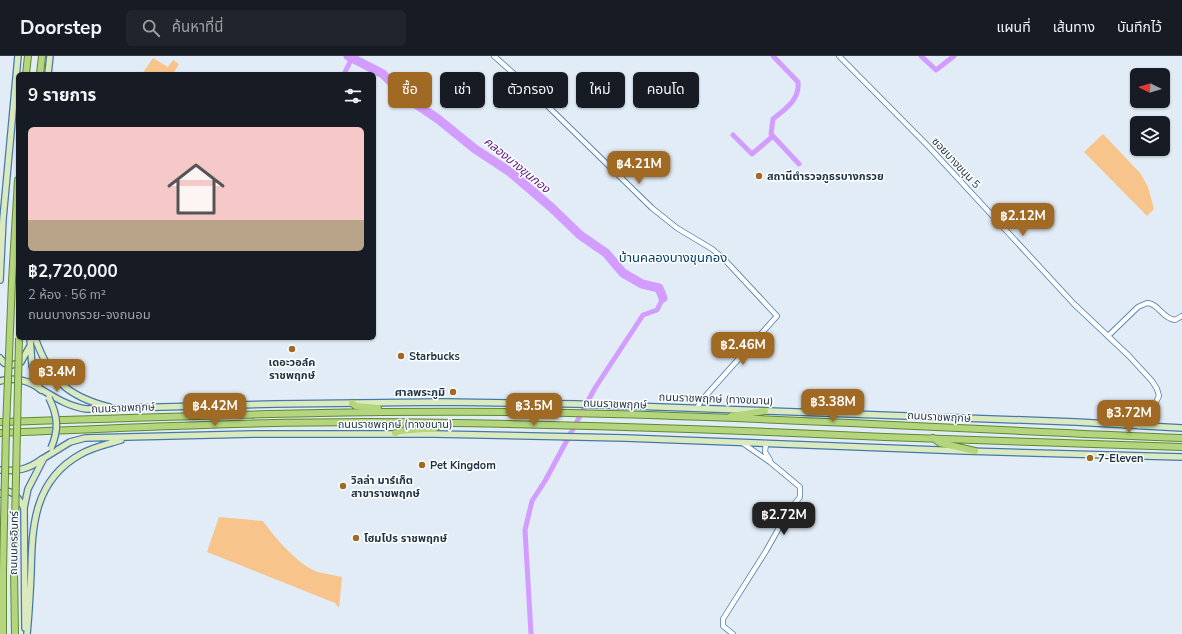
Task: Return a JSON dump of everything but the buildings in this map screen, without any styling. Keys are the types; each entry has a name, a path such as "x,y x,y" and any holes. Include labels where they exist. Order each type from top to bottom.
{"main road":[{"path":"17,72 18,56"},
{"path":"26,72 28,56"},
{"path":"40,72 42,56"},
{"path":"48,72 50,56"},
{"path":"0,280 3,219 16,78"},
{"name":"ถนนนครอินทร์","path":"3,634 6,428 16,214"},
{"path":"0,241 3,219"},
{"name":"ถนนนครอินทร์","path":"15,634 14,570 20,340"},
{"path":"30,340 32,366 39,388"},
{"path":"36,340 51,373 59,383 74,394 90,402 114,408"},
{"path":"0,358 4,363 12,365 21,362 30,346"},
{"name":"ถนนราชพฤกษ์ (ทางขนาน)","path":"0,381 13,379 26,381 78,408 96,409 352,403 590,404 1182,428"},
{"name":"ถนนนครอินทร์","path":"26,634 24,508 28,489 44,458 51,448 56,437 58,425 55,411 49,398 39,388"},
{"path":"352,403 356,406 383,408 389,411"},
{"name":"ถนนราชพฤกษ์","path":"0,422 254,413 389,411 572,413 1182,438"},
{"path":"718,418 765,411"},
{"name":"ถนนราชพฤกษ์","path":"0,433 328,422 442,423 582,425 1182,447"},
{"path":"394,433 400,431 435,428 442,423"},
{"name":"ถนนราชพฤกษ์ (ทางขนาน)","path":"0,470 24,470 77,440 253,434 394,433 562,436 1182,457"},
{"path":"26,634 33,524 42,494 55,475 76,457 92,449 127,438"},
{"path":"933,438 940,443 975,451"},
{"path":"0,494 4,491 10,491 15,494 24,508"}],"street":[{"path":"494,56 521,80 652,208 677,228 712,249 724,259 777,316 701,401 697,408"},
{"name":"ซอยบางขนุน 5","path":"839,56 928,146 1056,285 1134,361 1152,381 1158,391 1157,401 1138,426"},
{"path":"1108,336 1138,307 1147,303 1155,306 1172,320 1182,316"},
{"path":"733,634 724,626 723,619 766,551 788,512 800,497 800,487 770,462 741,442"},
{"path":"766,443 765,452 770,462"}],"shaded area":[{"path":"153,58 168,67 173,60 179,64 174,72 143,72"},
{"path":"1103,134 1141,174 1148,187 1154,209 1147,216 1084,152"},
{"path":"219,517 263,521 280,543 310,568 318,572 342,577 339,608 335,603 207,552"}],"waterway":[{"name":"คลองบางขุนกอง","path":"348,56 383,74 404,96 438,119 475,149 510,172 552,208 580,235 606,253 623,273 642,284 659,288 663,298"},
{"path":"773,56 798,82 798,88 797,94 791,104 773,119 771,134 799,164"},
{"path":"921,56 936,70 954,56"},
{"path":"345,72 352,58"},
{"path":"733,135 752,154 773,136"},
{"path":"531,634 525,530 532,501 545,481 595,388 643,315 657,310 663,298"}],"place":[{"name":"สถานีตำรวจภูธรบางกรวย","path":"759,176"},
{"name":"เดอะวอล์ค ราชพฤกษ์","path":"292,349"},
{"name":"Starbucks","path":"401,356"},
{"name":"ศาลพระภูมิ","path":"453,392"},
{"name":"7-Eleven","path":"1090,458"},
{"name":"Pet Kingdom","path":"422,465"},
{"name":"วิลล่า มาร์เก็ต สาขาราชพฤกษ์","path":"343,486"},
{"name":"โฮมโปร ราชพฤกษ์","path":"356,538"}],"district":[{"name":"บ้านคลองบางขุนกอง","path":"673,258"}]}
